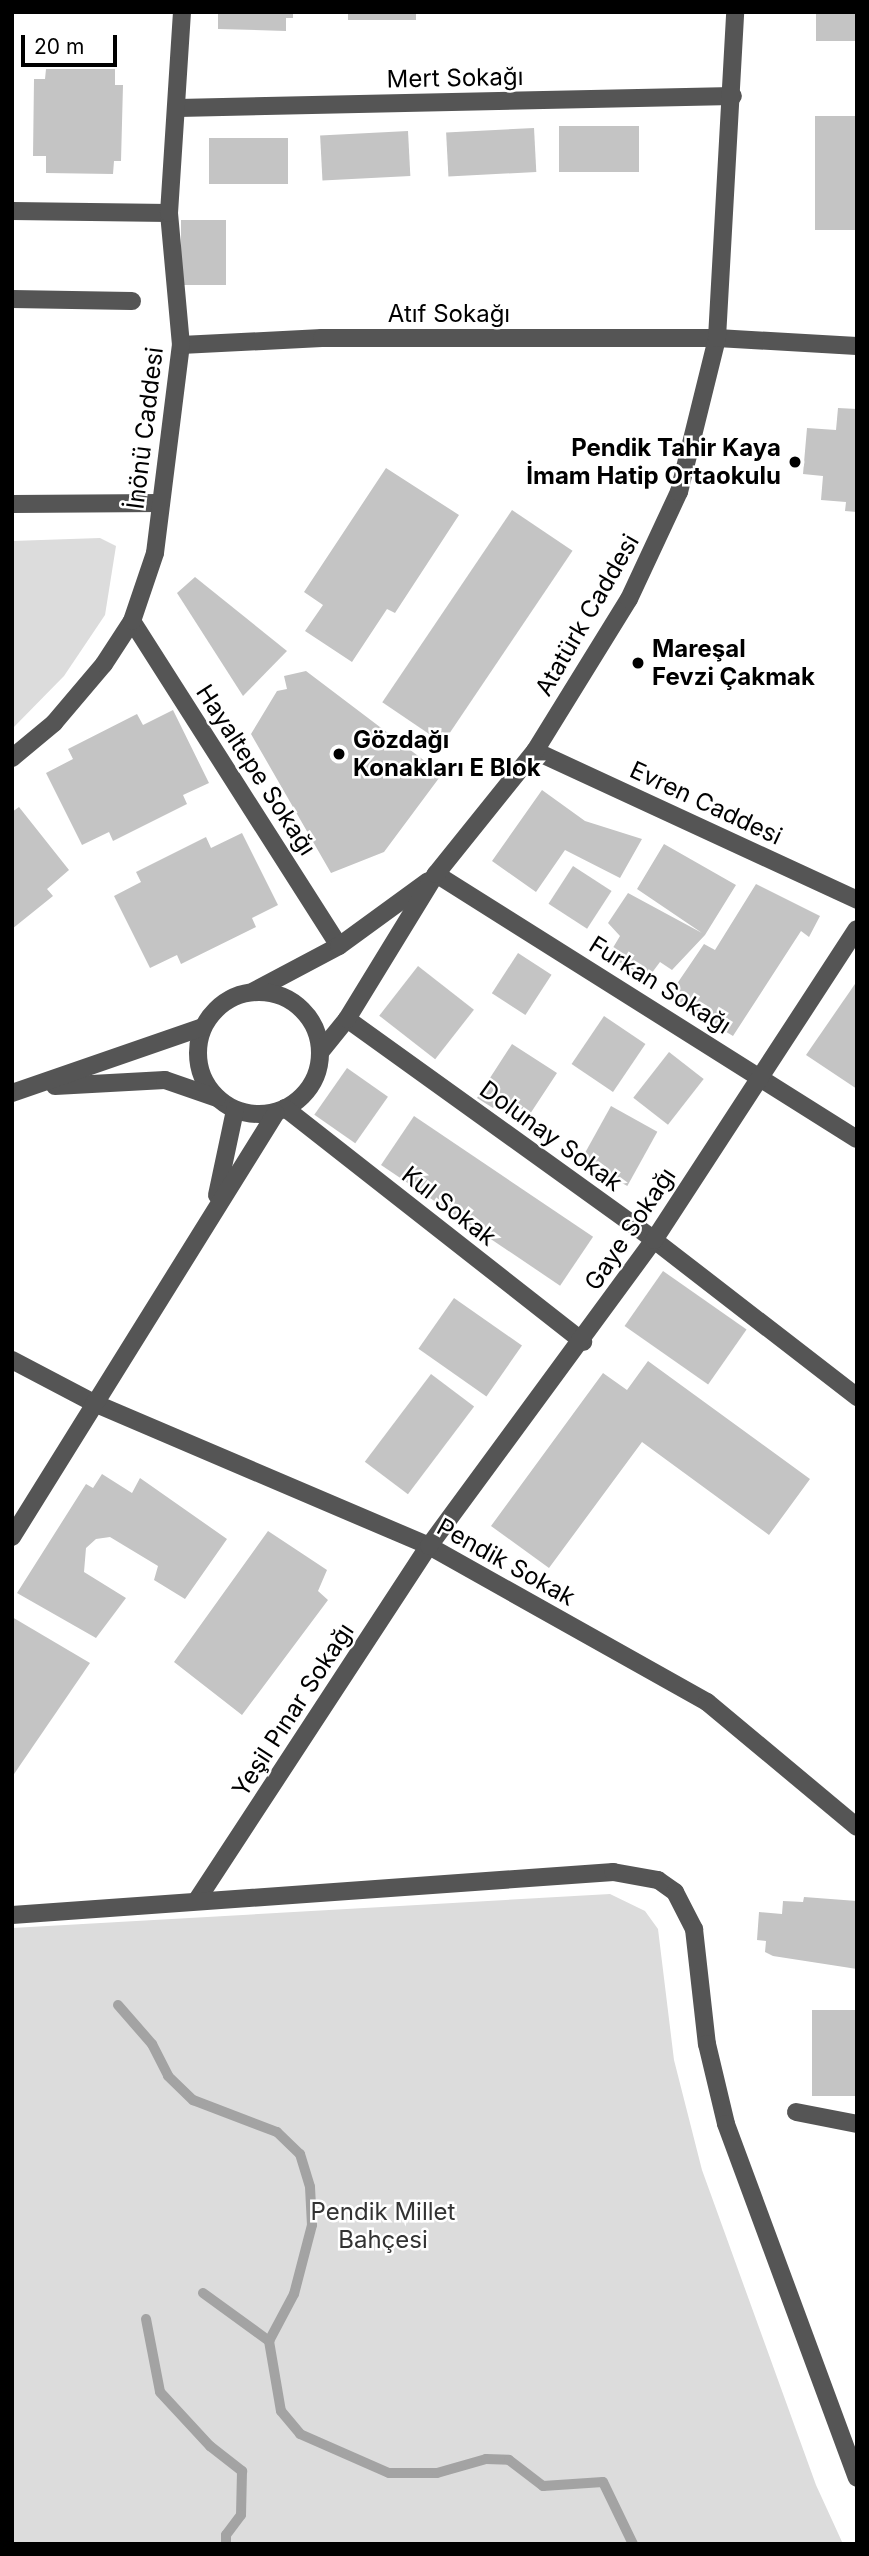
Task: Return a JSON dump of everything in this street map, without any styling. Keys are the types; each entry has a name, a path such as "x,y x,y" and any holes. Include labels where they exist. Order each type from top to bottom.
{"street":[{"name":"İnönü Caddesi","path":"12,758 80,694 132,621 155,553 181,345 169,213 178,108 182,12"},
{"name":"Atatürk Caddesi","path":"321,1051 347,1019 436,874 535,751 656,546 688,467 717,338 733,96 735,12"},
{"name":"Mert Sokağı","path":"178,108 733,96"},
{"path":"12,211 169,213"},
{"path":"12,299 132,301"},
{"name":"Atıf Sokağı","path":"181,345 322,338 717,338 857,346"},
{"path":"12,504 161,503"},
{"name":"Hayaltepe Sokağı","path":"132,621 339,946"},
{"name":"Evren Caddesi","path":"535,751 857,900"},
{"name":"Atatürk Caddesi","path":"253,992 339,946 436,874"},
{"name":"Furkan Sokağı","path":"436,874 857,1139"},
{"name":"Gaye Sokağı","path":"429,1546 583,1342 654,1240 857,929"},
{"path":"12,1537 212,1212 280,1111 309,1090 321,1051 317,1031 299,1006 270,992 253,992 224,1003 203,1027 20,1091"},
{"name":"Dolunay Sokak","path":"347,1019 654,1240 857,1397"},
{"path":"203,1027 198,1063 218,1098"},
{"path":"20,1091 165,1080 218,1098 235,1110 280,1111"},
{"path":"212,1212 235,1110"},
{"name":"Kul Sokak","path":"280,1111 583,1342"},
{"name":"Pendik Sokak","path":"12,1360 94,1403 429,1546 707,1702 857,1827"},
{"name":"Yeşil Pınar Sokağı","path":"197,1900 429,1546"},
{"path":"12,1914 613,1872 637,1872 676,1892 694,1928 707,2044 726,2124 857,2478"},
{"path":"796,2112 857,2124"}],"green space":[{"path":"100,538 116,546 105,615 64,676 12,729 12,541"},
{"name":"Pendik Millet Bahçesi","path":"610,1894 645,1911 658,1929 674,2060 702,2170 816,2485 843,2544 12,2544 12,1928"}],"building":[{"path":"218,12 293,12 293,18 286,18 286,31 218,29"},
{"path":"348,12 416,12 416,20 348,20"},
{"path":"816,12 857,12 857,41 816,41"},
{"path":"46,69 115,69 115,85 123,85 121,161 114,161 113,174 46,173 46,156 33,156 34,79 45,79"},
{"path":"815,116 857,116 857,230 815,230"},
{"path":"559,126 639,126 639,172 559,172"},
{"path":"534,128 536,172 448,177 446,133"},
{"path":"408,131 410,176 322,181 320,136"},
{"path":"209,138 288,138 288,184 209,184"},
{"path":"181,220 226,220 226,285 181,285"},
{"path":"838,408 857,409 857,512 845,511 846,502 821,500 823,476 803,474 807,428 836,430"},
{"path":"386,468 459,515 395,613 387,609 352,662 305,631 323,605 304,592"},
{"path":"512,510 573,551 443,743 382,702"},
{"path":"195,577 287,651 243,696 177,593"},
{"name":"Gözdağı Konakları E Blok","path":"306,671 442,774 384,852 331,873 251,734 277,691 287,689 284,676"},
{"path":"173,710 209,783 183,795 187,804 113,841 109,832 82,845 46,773 73,759 68,749 137,714 143,725"},
{"path":"542,790 585,821 642,839 620,878 565,850 536,892 492,861"},
{"path":"19,807 69,870 47,889 53,896 12,929 12,812"},
{"path":"242,833 278,905 252,918 256,927 181,964 177,955 150,968 114,896 141,882 136,872 206,837 211,848"},
{"path":"664,844 736,885 705,935 672,970 660,962 648,978 608,956 620,936 608,923 628,893 702,933 637,889"},
{"path":"573,866 612,891 587,929 548,904"},
{"path":"756,884 820,916 809,937 801,931 733,1036 668,997 704,944 715,950"},
{"path":"518,953 552,975 525,1015 492,993"},
{"path":"418,966 474,1010 435,1059 379,1016"},
{"path":"857,981 857,1089 806,1055"},
{"path":"604,1016 645,1044 613,1092 572,1064"},
{"path":"512,1044 557,1073 530,1114 501,1096 493,1108 477,1098"},
{"path":"669,1052 704,1079 668,1125 633,1098"},
{"path":"347,1068 388,1097 355,1143 314,1115"},
{"path":"611,1106 657,1132 627,1186 581,1160"},
{"path":"414,1116 593,1237 560,1286 381,1165"},
{"path":"663,1271 747,1330 708,1384 625,1326"},
{"path":"454,1298 522,1346 486,1396 418,1349"},
{"path":"648,1361 810,1479 769,1535 642,1442 549,1568 491,1526 603,1373 627,1390"},
{"path":"431,1374 474,1406 408,1494 365,1462"},
{"path":"102,1474 132,1493 140,1478 227,1539 185,1599 154,1580 158,1566 110,1537 96,1539 86,1548 84,1572 126,1598 96,1638 17,1593 86,1484 93,1488"},
{"path":"268,1531 327,1570 318,1591 328,1600 242,1715 174,1662"},
{"path":"12,1617 90,1663 12,1777"},
{"path":"804,1897 857,1901 857,1969 773,1956 765,1952 766,1941 757,1940 759,1912 782,1914 783,1901 803,1902"},
{"path":"812,2010 857,2010 857,2096 812,2096"}],"waterway":[{"path":"118,2005 152,2044 168,2076 193,2100 277,2132 300,2154 310,2187 312,2225 294,2294 269,2341"},
{"path":"203,2293 269,2341 281,2411 300,2434 389,2473 437,2473 486,2459 509,2460 543,2486 603,2482 633,2544"},
{"path":"146,2319 160,2392 210,2446 242,2471 241,2515 226,2535 226,2544"}],"place":[{"name":"Pendik Tahir Kaya İmam Hatip Ortaokulu","path":"795,462"},
{"name":"Mareşal Fevzi̇ Çakmak","path":"638,663"},
{"name":"Gözdağı Konakları E Blok","path":"339,754"}]}
